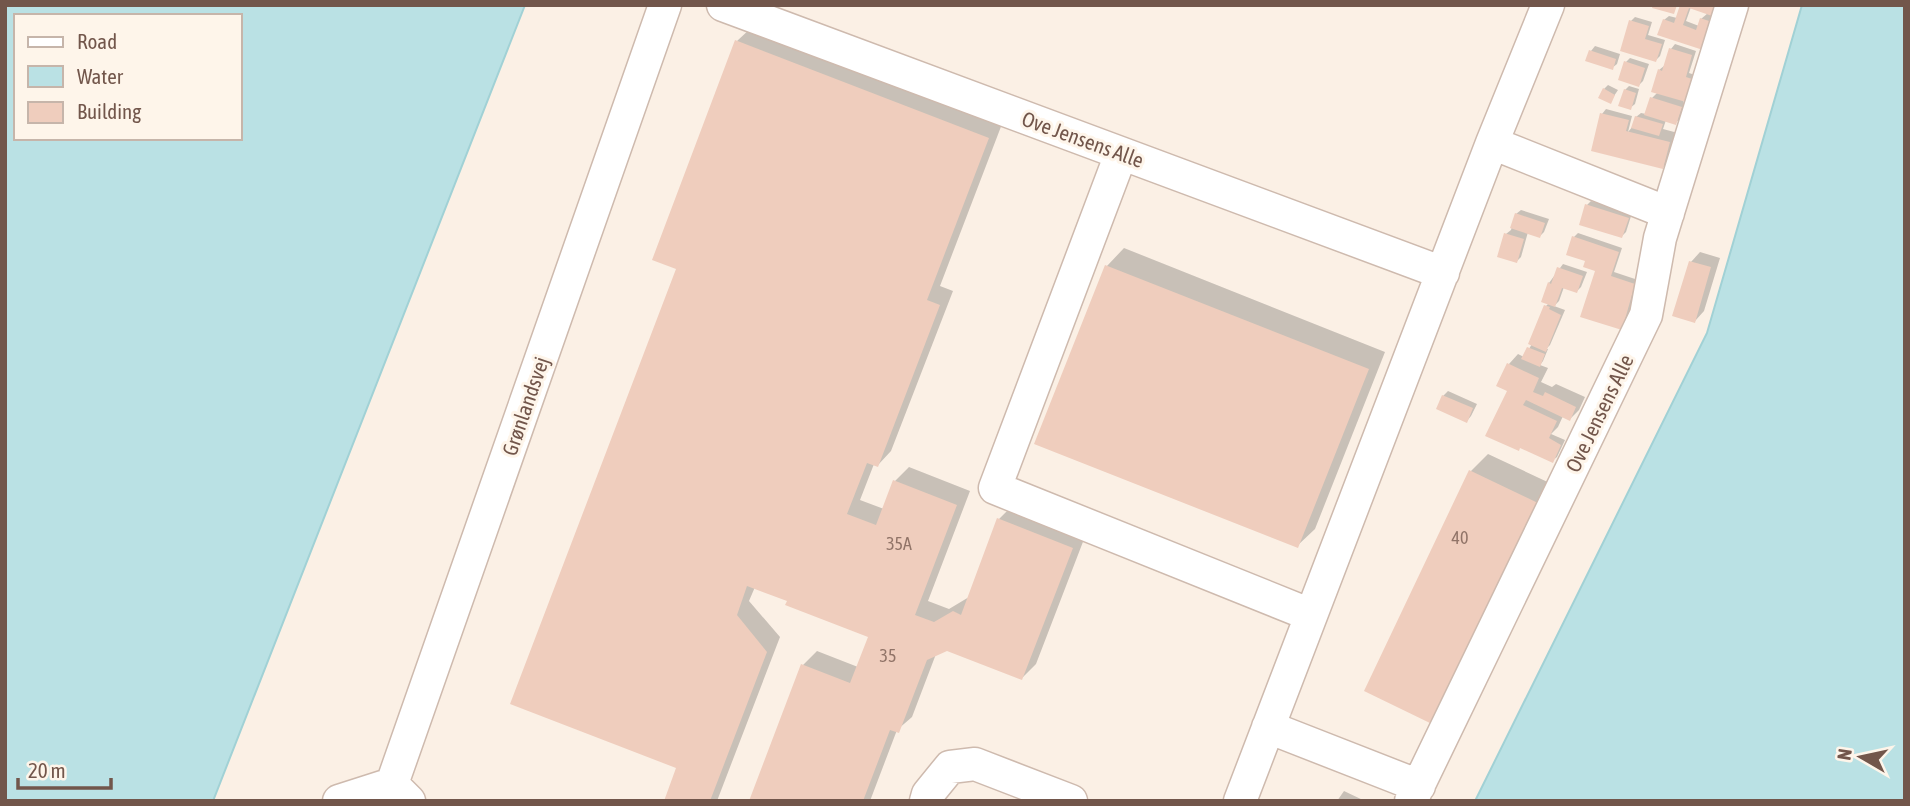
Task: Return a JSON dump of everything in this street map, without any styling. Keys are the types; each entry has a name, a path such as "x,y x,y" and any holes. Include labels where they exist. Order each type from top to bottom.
{"street":[{"name":"Grønlandsvej","path":"400,793 665,5"},
{"name":"Ove Jensens Alle","path":"723,5 1443,274"},
{"path":"1240,801 1492,142 1548,5"},
{"name":"Ove Jensens Alle","path":"1415,793 1646,315 1660,238 1732,5"},
{"path":"1492,142 1668,213"},
{"path":"1121,154 995,488 1311,615"},
{"path":"1268,727 1415,793"},
{"path":"926,801 928,794 950,767 975,765 1071,801"},
{"path":"339,801 400,793"}],"water":[{"path":"5,5 525,5 213,801 5,801"},
{"path":"1802,5 1905,5 1905,801 1475,801 1707,333"}],"building":[{"path":"1653,5 1677,5 1674,14 1652,8"},
{"path":"1680,5 1718,5 1715,17 1689,8 1683,25 1696,30 1700,18 1712,22 1703,50 1657,35 1663,19 1674,23"},
{"path":"1629,20 1649,26 1645,39 1662,44 1656,62 1620,51"},
{"path":"735,40 989,138 927,300 940,305 878,467 867,463 847,514 876,525 893,480 957,505 915,615 934,622 953,611 961,615 997,518 1073,548 1022,680 947,651 927,660 899,733 890,730 863,801 749,801 801,664 850,683 868,637 785,605 787,601 747,586 737,615 767,652 710,801 664,801 676,768 510,704 676,269 652,260"},
{"path":"1669,48 1692,55 1686,77 1692,79 1686,102 1651,92 1658,69 1662,71"},
{"path":"1589,50 1616,59 1613,70 1585,61"},
{"path":"1624,61 1645,68 1639,87 1618,80"},
{"path":"1603,88 1615,95 1611,104 1598,98"},
{"path":"1624,89 1636,93 1631,110 1618,106"},
{"path":"1650,97 1682,107 1676,125 1644,115"},
{"path":"1600,113 1629,120 1626,131 1670,142 1663,169 1591,151"},
{"path":"1635,116 1663,124 1659,136 1631,128"},
{"path":"1585,204 1629,218 1622,238 1579,225"},
{"path":"1515,213 1545,223 1540,238 1510,228"},
{"path":"1504,233 1524,239 1517,263 1497,257"},
{"path":"1572,236 1619,252 1611,276 1635,284 1622,330 1580,317 1595,271 1583,267 1585,261 1566,255"},
{"path":"1689,261 1711,267 1695,323 1672,316"},
{"path":"1105,265 1369,369 1298,548 1034,444"},
{"path":"1557,267 1583,276 1577,293 1562,288 1555,307 1541,302"},
{"path":"1544,305 1561,315 1546,352 1528,344"},
{"path":"1527,347 1545,354 1540,367 1521,359"},
{"path":"1507,363 1539,378 1533,392 1543,396 1545,392 1576,407 1570,421 1526,400 1523,405 1557,421 1549,438 1561,445 1553,463 1485,436 1507,391 1496,386"},
{"path":"1442,395 1473,408 1467,423 1436,409"},
{"path":"1469,470 1538,503 1432,724 1364,691"}]}
